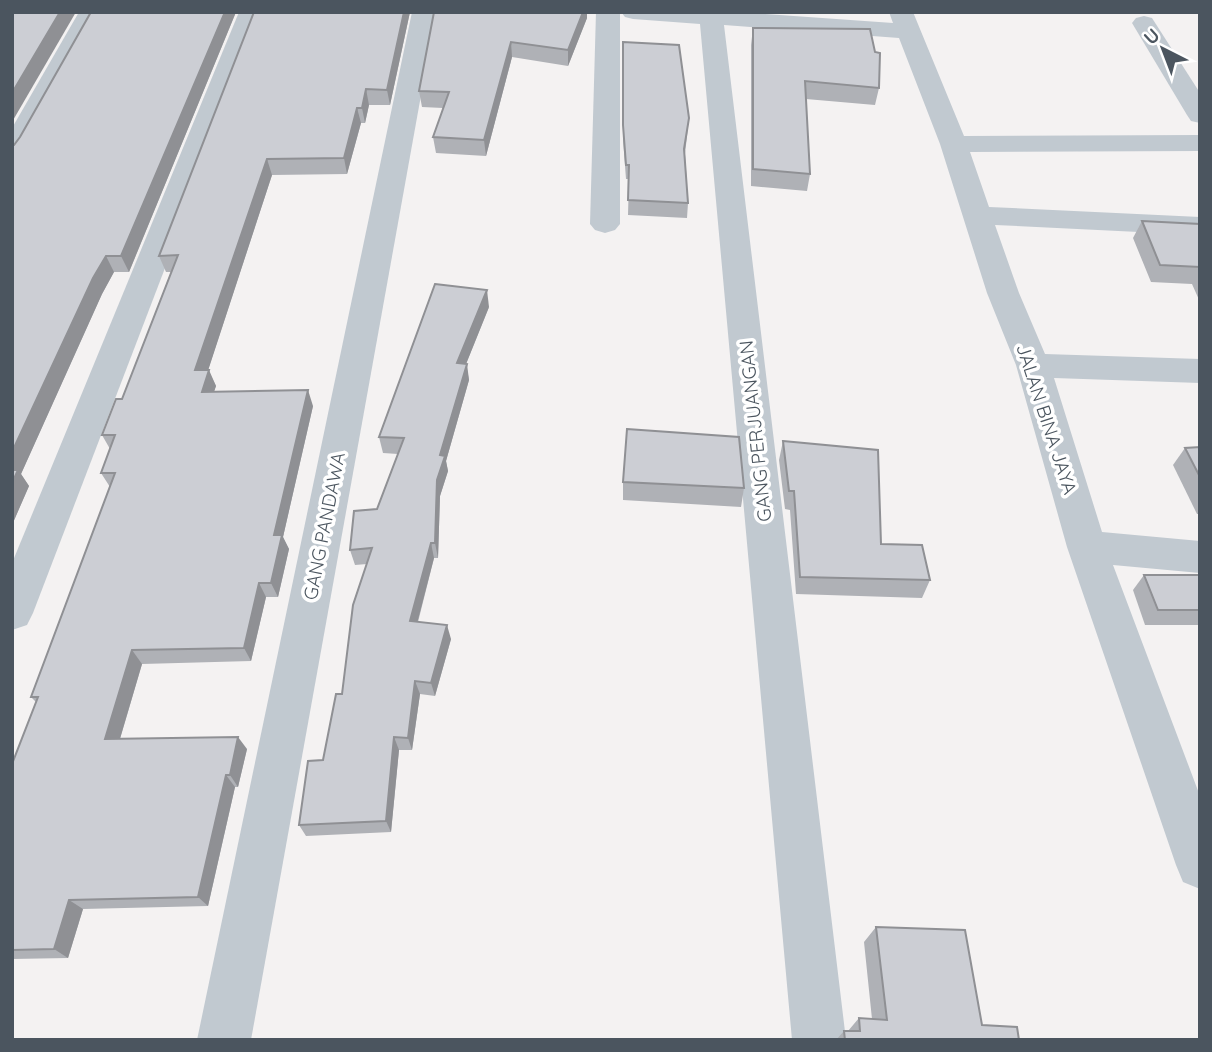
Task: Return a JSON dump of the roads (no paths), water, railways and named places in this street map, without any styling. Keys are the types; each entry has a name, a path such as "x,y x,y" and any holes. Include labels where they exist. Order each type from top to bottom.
{"street":[{"path":"12,152 91,12"},
{"path":"12,613 251,12"},
{"name":"GANG PANDAWA","path":"224,1040 424,12"},
{"path":"605,224 608,12"},
{"path":"633,12 711,19 904,21"},
{"name":"GANG PERJUANGAN","path":"711,19 819,1040"},
{"name":"JALAN BINA JAYA","path":"904,21 954,144 1003,293 1033,365 1087,547 1196,841"},
{"path":"1144,23 1200,115"},
{"path":"954,144 1200,143"},
{"path":"978,215 1200,226"},
{"path":"1033,365 1200,372"},
{"path":"1087,547 1200,557"}]}
